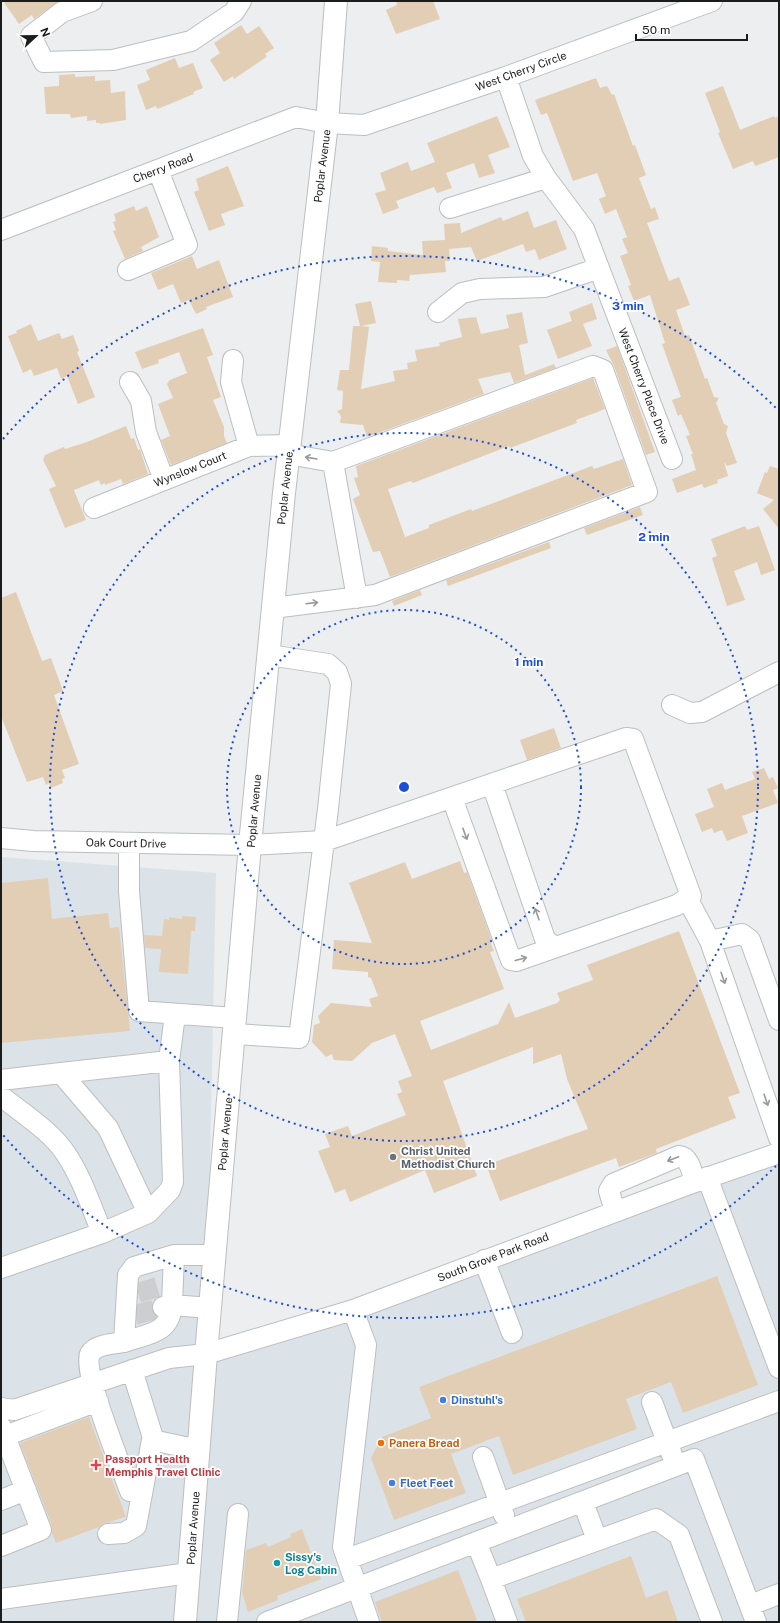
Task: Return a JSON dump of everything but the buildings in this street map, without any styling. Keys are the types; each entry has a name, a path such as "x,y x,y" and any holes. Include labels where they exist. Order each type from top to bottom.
{"main road":[{"name":"Poplar Avenue","path":"186,1622 206,1354 250,845 289,450 327,124 336,1"}],"street":[{"path":"92,1 62,12 31,36 44,62 114,60 191,41 234,12 240,1"},
{"name":"West Cherry Circle","path":"327,124 364,125 506,77 712,1"},
{"name":"West Cherry Place Drive","path":"506,77 533,156 546,178 584,229 672,458"},
{"name":"Cherry Road","path":"1,230 296,117 327,124"},
{"path":"128,270 187,245 158,170"},
{"path":"450,208 546,178"},
{"path":"438,312 462,293 480,290 544,287 599,268"},
{"path":"233,360 231,382 249,446"},
{"path":"273,608 358,598 375,595 647,492 603,370 592,366 333,462 358,598"},
{"path":"130,382 141,401 146,432 164,480"},
{"name":"Wynslow Court","path":"94,508 249,446 289,450 333,462"},
{"path":"129,843 129,880 139,1011 175,1015 299,1038 324,841 341,684 337,672 328,664 269,655"},
{"path":"672,705 690,713 702,712 779,672"},
{"name":"Oak Court Drive","path":"1,838 33,842 250,845 324,841 626,738 632,739 691,896 687,898"},
{"path":"492,784 545,939 554,948"},
{"path":"452,798 511,960 516,961 677,905 687,898 710,941 779,1138"},
{"path":"710,941 742,934 750,940 779,1020"},
{"path":"1,1268 102,1233 148,1212 170,1190 172,1182 168,1061 175,1015"},
{"path":"1,1080 168,1061"},
{"path":"62,1073 108,1128 148,1212"},
{"path":"1,1096 37,1124 65,1153 80,1178 102,1233"},
{"name":"South Grove Park Road","path":"95,1392 132,1370 169,1358 206,1354 353,1310 701,1179 779,1153"},
{"path":"615,1211 608,1192 612,1184 679,1156 687,1160 701,1179 779,1368"},
{"path":"124,1342 130,1316 132,1294 128,1275 134,1267 174,1255 215,1255"},
{"path":"142,1494 130,1491 95,1392 89,1360 91,1353 98,1347 124,1342 158,1330 168,1323 171,1314 168,1306 169,1284 174,1255"},
{"path":"484,1260 512,1333"},
{"path":"168,1306 210,1308"},
{"path":"353,1310 366,1345 343,1547 369,1622"},
{"path":"108,1534 124,1533 136,1526 154,1441 132,1370"},
{"path":"1,1409 14,1410 95,1392"},
{"path":"1,1546 41,1530 26,1490 4,1440 95,1392"},
{"path":"346,1559 779,1401"},
{"path":"652,1402 676,1466"},
{"path":"154,1441 199,1450"},
{"path":"483,1457 509,1530"},
{"path":"267,1622 694,1459 753,1614 779,1594"},
{"path":"1,1500 26,1490"},
{"path":"583,1502 597,1540"},
{"path":"226,1622 238,1514"},
{"path":"491,1580 656,1519 679,1535 712,1622"},
{"path":"476,1542 507,1622"},
{"path":"1,1599 189,1573"}],"shaded area":[{"path":"1,857 216,873 206,1354 779,1161 779,1622 1,1622"}],"tunnel":[{"path":"138,1293 164,1285"},
{"path":"135,1315 163,1307"}],"place":[{"name":"Christ United Methodist Church","path":"393,1157"},
{"name":"Dinstuhl's","path":"443,1400"},
{"name":"Panera Bread","path":"381,1443"},
{"name":"Passport Health Memphis Travel Clinic","path":"96,1465"},
{"name":"Fleet Feet","path":"392,1483"},
{"name":"Sissy's Log Cabin","path":"277,1563"}]}
